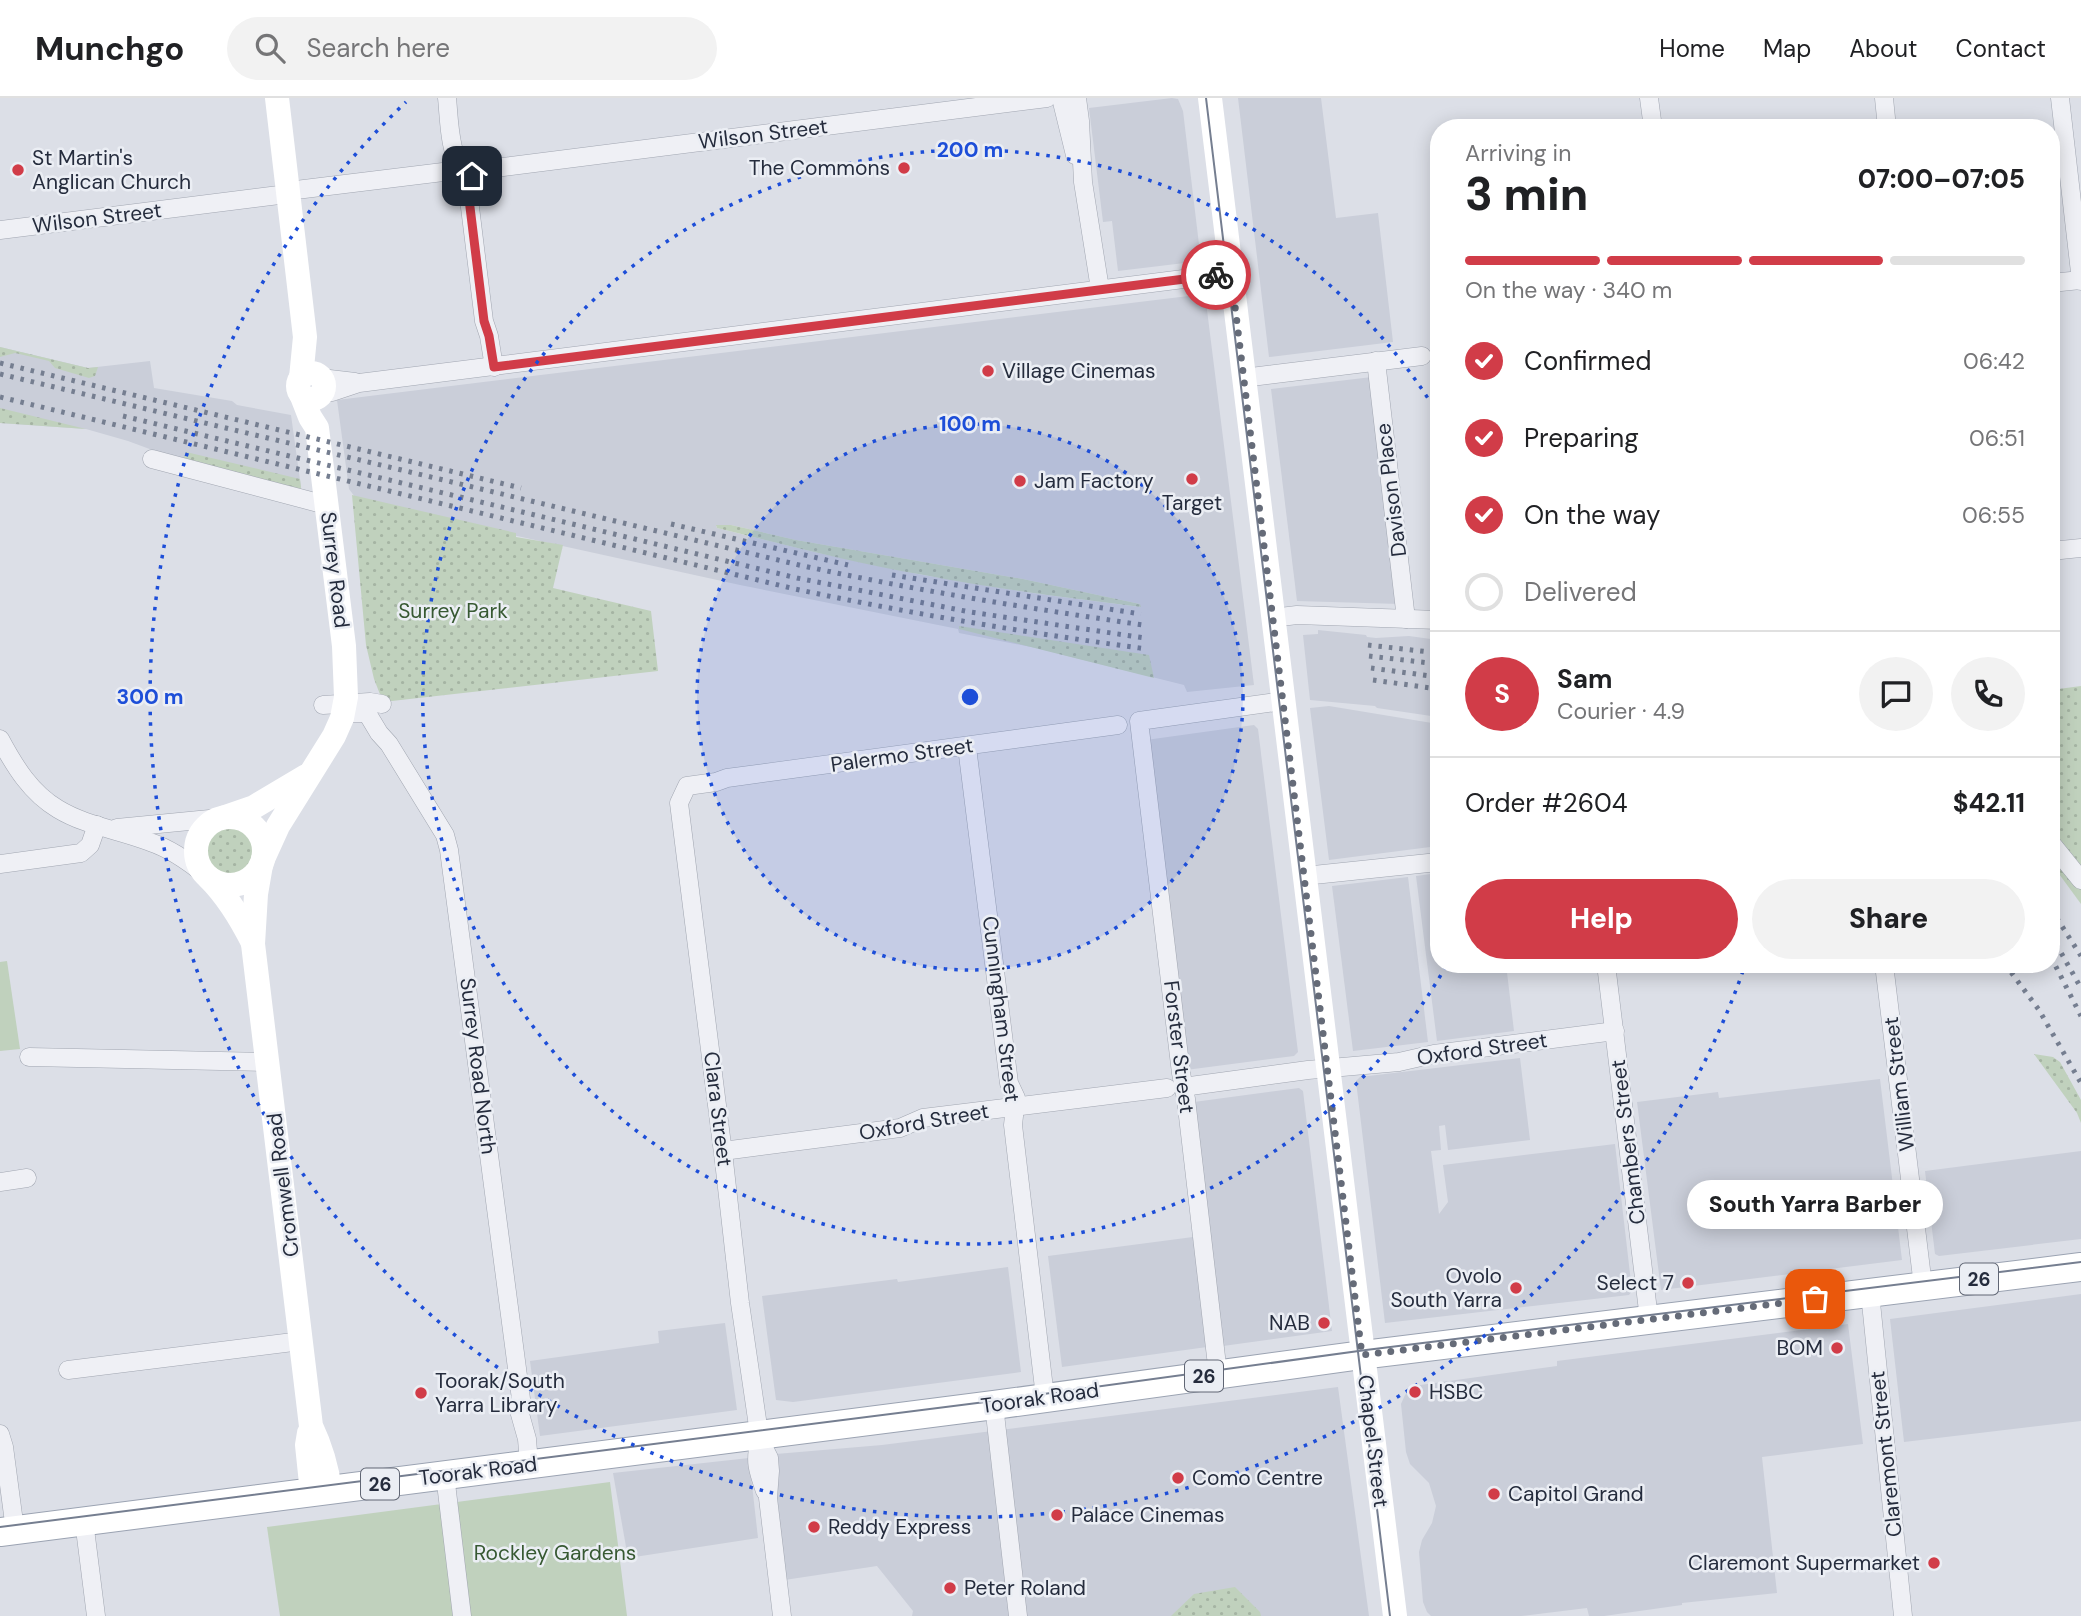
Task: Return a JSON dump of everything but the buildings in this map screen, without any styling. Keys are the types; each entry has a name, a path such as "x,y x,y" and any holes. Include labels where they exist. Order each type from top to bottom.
{"main road":[{"name":"Toorak Road","path":"8,1531 760,1437 1362,1355 2081,1267"}],"street":[{"name":"Surrey Road","path":"277,98 305,337 321,416 317,428 352,708"},
{"path":"447,98 455,158 462,167 479,170"},
{"name":"Wilson Street","path":"479,170 1047,98"},
{"path":"1061,98 1083,182"},
{"path":"1077,98 1083,182 1100,289"},
{"name":"Chapel Street","path":"1210,98 1395,1616"},
{"path":"1650,98 1652,119"},
{"path":"1884,98 1886,119"},
{"path":"2060,98 2081,281 2060,283"},
{"path":"479,170 472,176 468,191 484,321 494,367"},
{"name":"Wilson Street","path":"0,230 443,172"},
{"path":"314,385 359,383 494,367 1231,273"},
{"path":"1243,378 1422,356"},
{"name":"Davison Place","path":"1376,361 1406,619"},
{"path":"152,459 326,505"},
{"path":"2060,550 2081,548"},
{"path":"1272,618 1297,615 1430,620"},
{"name":"Forster Street","path":"1218,1374 1186,1099 1175,1088 1139,721 1283,701"},
{"path":"207,876 221,884 235,884 253,876 278,826 352,708"},
{"name":"Surrey Road North","path":"352,708 389,744 445,835 449,850 521,1399 518,1407 527,1439 530,1464"},
{"name":"Palermo Street","path":"687,786 727,778 1118,726"},
{"name":"Cromwell Road","path":"0,739 24,779 59,810 161,846 188,861 207,876"},
{"name":"Cunningham Street","path":"967,747 1009,1083 1016,1098 1013,1125 1045,1397"},
{"path":"223,817 254,807 309,774"},
{"name":"Clara Street","path":"687,786 679,803 740,1303 760,1437 756,1459 768,1498 782,1616"},
{"name":"Cromwell Road","path":"102,827 223,817 240,818 253,825 263,844 253,944 311,1426 320,1443 326,1465 321,1492"},
{"name":"Cromwell Road","path":"223,817 203,830 197,842 196,856 207,876 234,908 253,944"},
{"path":"0,864 81,853 102,827"},
{"path":"2060,854 2081,880"},
{"path":"1304,876 1430,863"},
{"name":"Chambers Street","path":"1607,973 1649,1320"},
{"name":"William Street","path":"1885,973 1923,1286"},
{"name":"Oxford Street","path":"723,1151 900,1128 923,1118 985,1109 1387,1063 1615,1031"},
{"path":"29,1057 268,1062"},
{"path":"0,1182 27,1178"},
{"name":"Claremont Street","path":"1870,1293 1903,1616"},
{"path":"68,1370 301,1341"},
{"path":"993,1405 1018,1616"},
{"path":"0,1434 4,1447 8,1531"},
{"path":"444,1475 462,1616"},
{"path":"84,1521 96,1616"}],"shaded area":[{"path":"1238,98 1321,98 1336,218 1378,213 1393,342 1269,357"},
{"path":"1178,99 1183,111 1201,261 1118,271 1112,221 1103,222 1089,108"},
{"path":"1205,294 1254,685 1187,692 1184,685 1036,648 959,633 958,629 740,585 358,501 349,489 337,400","holes":["731,525 796,540 1023,579 1140,604 1140,607 922,575 814,552 716,526"]},
{"path":"0,347 88,368 150,361 154,388 232,401 237,405 291,415 301,487 182,461 86,429 0,423"},
{"path":"1372,377 1400,604 1297,601 1271,389"},
{"path":"1318,630 1376,638 1409,636 1430,639 1430,716 1375,706 1310,700 1303,635 1318,634"},
{"path":"1329,706 1430,723 1430,847 1329,860 1310,708"},
{"path":"1254,725 1258,729 1298,1052 1294,1056 1186,1070 1146,740"},
{"path":"1430,874 1430,973 1507,973 1514,1031 1437,1041 1416,876"},
{"path":"1408,877 1428,1042 1353,1051 1332,886"},
{"path":"1520,1058 1530,1140 1448,1150 1445,1125 1439,1126 1441,1150 1431,1151 1439,1214 1448,1202 1443,1165 1615,1144 1632,1291 1629,1295 1385,1323 1356,1081 1360,1077"},
{"path":"1880,1079 1902,1260 1661,1290 1637,1102 1718,1092 1719,1098"},
{"path":"1299,1088 1303,1091 1332,1331 1223,1346 1194,1102"},
{"path":"2081,1151 2081,1239 1939,1256 1935,1254 1925,1171"},
{"path":"1193,1237 1207,1347 1062,1367 1048,1256"},
{"path":"1008,1267 1021,1372 793,1402 776,1400 762,1296"},
{"path":"2081,1294 2081,1421 1904,1442 1890,1319"},
{"path":"725,1323 737,1410 540,1436 530,1361 659,1343 658,1331"},
{"path":"1848,1324 1863,1444 1762,1457 1777,1593 1682,1603 1604,1616 1589,1616 1587,1608 1521,1616 1431,1616 1427,1612 1423,1602 1419,1552 1422,1540 1432,1523 1436,1506 1429,1483 1410,1464 1406,1452 1401,1404 1413,1386 1557,1366 1557,1361"},
{"path":"1338,1387 1369,1616 912,1616 913,1611 877,1566 778,1581 776,1454 882,1445"},
{"path":"749,1458 758,1538 628,1558 613,1473"}],"green space":[{"path":"0,347 88,368 98,367 95,376 89,378 55,368 49,361 15,353 0,357"},
{"path":"0,408 86,429 0,423"},
{"path":"186,452 300,479 300,492 182,461"},
{"name":"Surrey Park","path":"352,495 516,533 516,537 563,545 553,588 651,611 658,671 383,702 366,645"},
{"path":"716,525 731,525 796,540 1023,579 1140,604 1141,607 1005,589 898,570 717,528"},
{"path":"959,626 1149,655 1154,678 959,629"},
{"path":"2081,686 2081,904 2060,875 2060,689"},
{"path":"230,825 240,827 248,833 254,841 254,861 248,869 240,875 230,877 220,875 212,869 206,861 204,851 206,841 212,833 220,827"},
{"path":"7,961 20,1049 0,1051 0,962"},
{"path":"2034,1054 2053,1057 2060,1062 2081,1100 2081,1123 2077,1113"},
{"name":"Rockley Gardens","path":"610,1482 627,1616 280,1616 267,1527"},
{"path":"1235,1587 1261,1616 1171,1616 1194,1594"}],"tram line":[{"path":"1206,98 1390,1616"},
{"path":"0,1527 993,1401 1366,1350 2081,1262"}],"railway":[{"path":"0,363 521,488"},
{"path":"0,374 799,565 885,583 1143,625"},
{"path":"0,397 795,589 883,607 1147,649"},
{"path":"123,416 797,578 970,612 1145,638"},
{"path":"671,524 848,565"},
{"path":"892,575 1141,614"},
{"path":"1368,645 1430,652"},
{"path":"1369,656 1430,663"},
{"path":"1371,668 1430,676"},
{"path":"1373,680 1430,688"},
{"path":"2060,923 2081,956"},
{"path":"2060,951 2081,988"},
{"path":"2012,973 2039,1010 2081,1083"},
{"path":"2059,973 2081,1016"}],"way so far":[{"path":"1216,275 1231,273 1362,1355 1815,1299"}],"place":[{"name":"The Commons","path":"904,168"},
{"name":"St Martin's Anglican Church","path":"18,170"},
{"name":"Village Cinemas","path":"988,371"},
{"name":"Target","path":"1192,479"},
{"name":"Jam Factory","path":"1020,481"},
{"name":"Select 7","path":"1688,1283"},
{"name":"Ovolo South Yarra","path":"1516,1288"},
{"name":"South Yarra Barber","path":"1815,1299"},
{"name":"NAB","path":"1324,1323"},
{"name":"BOM","path":"1837,1348"},
{"name":"HSBC","path":"1415,1392"},
{"name":"Toorak/South Yarra Library","path":"421,1393"},
{"name":"Como Centre","path":"1178,1478"},
{"name":"Capitol Grand","path":"1494,1494"},
{"name":"Palace Cinemas","path":"1057,1515"},
{"name":"Reddy Express","path":"814,1527"},
{"name":"Claremont Supermarket","path":"1934,1563"},
{"name":"Peter Roland","path":"950,1588"}],"route":[{"path":"472,176 468,191 484,321 494,367 1216,275"}]}
